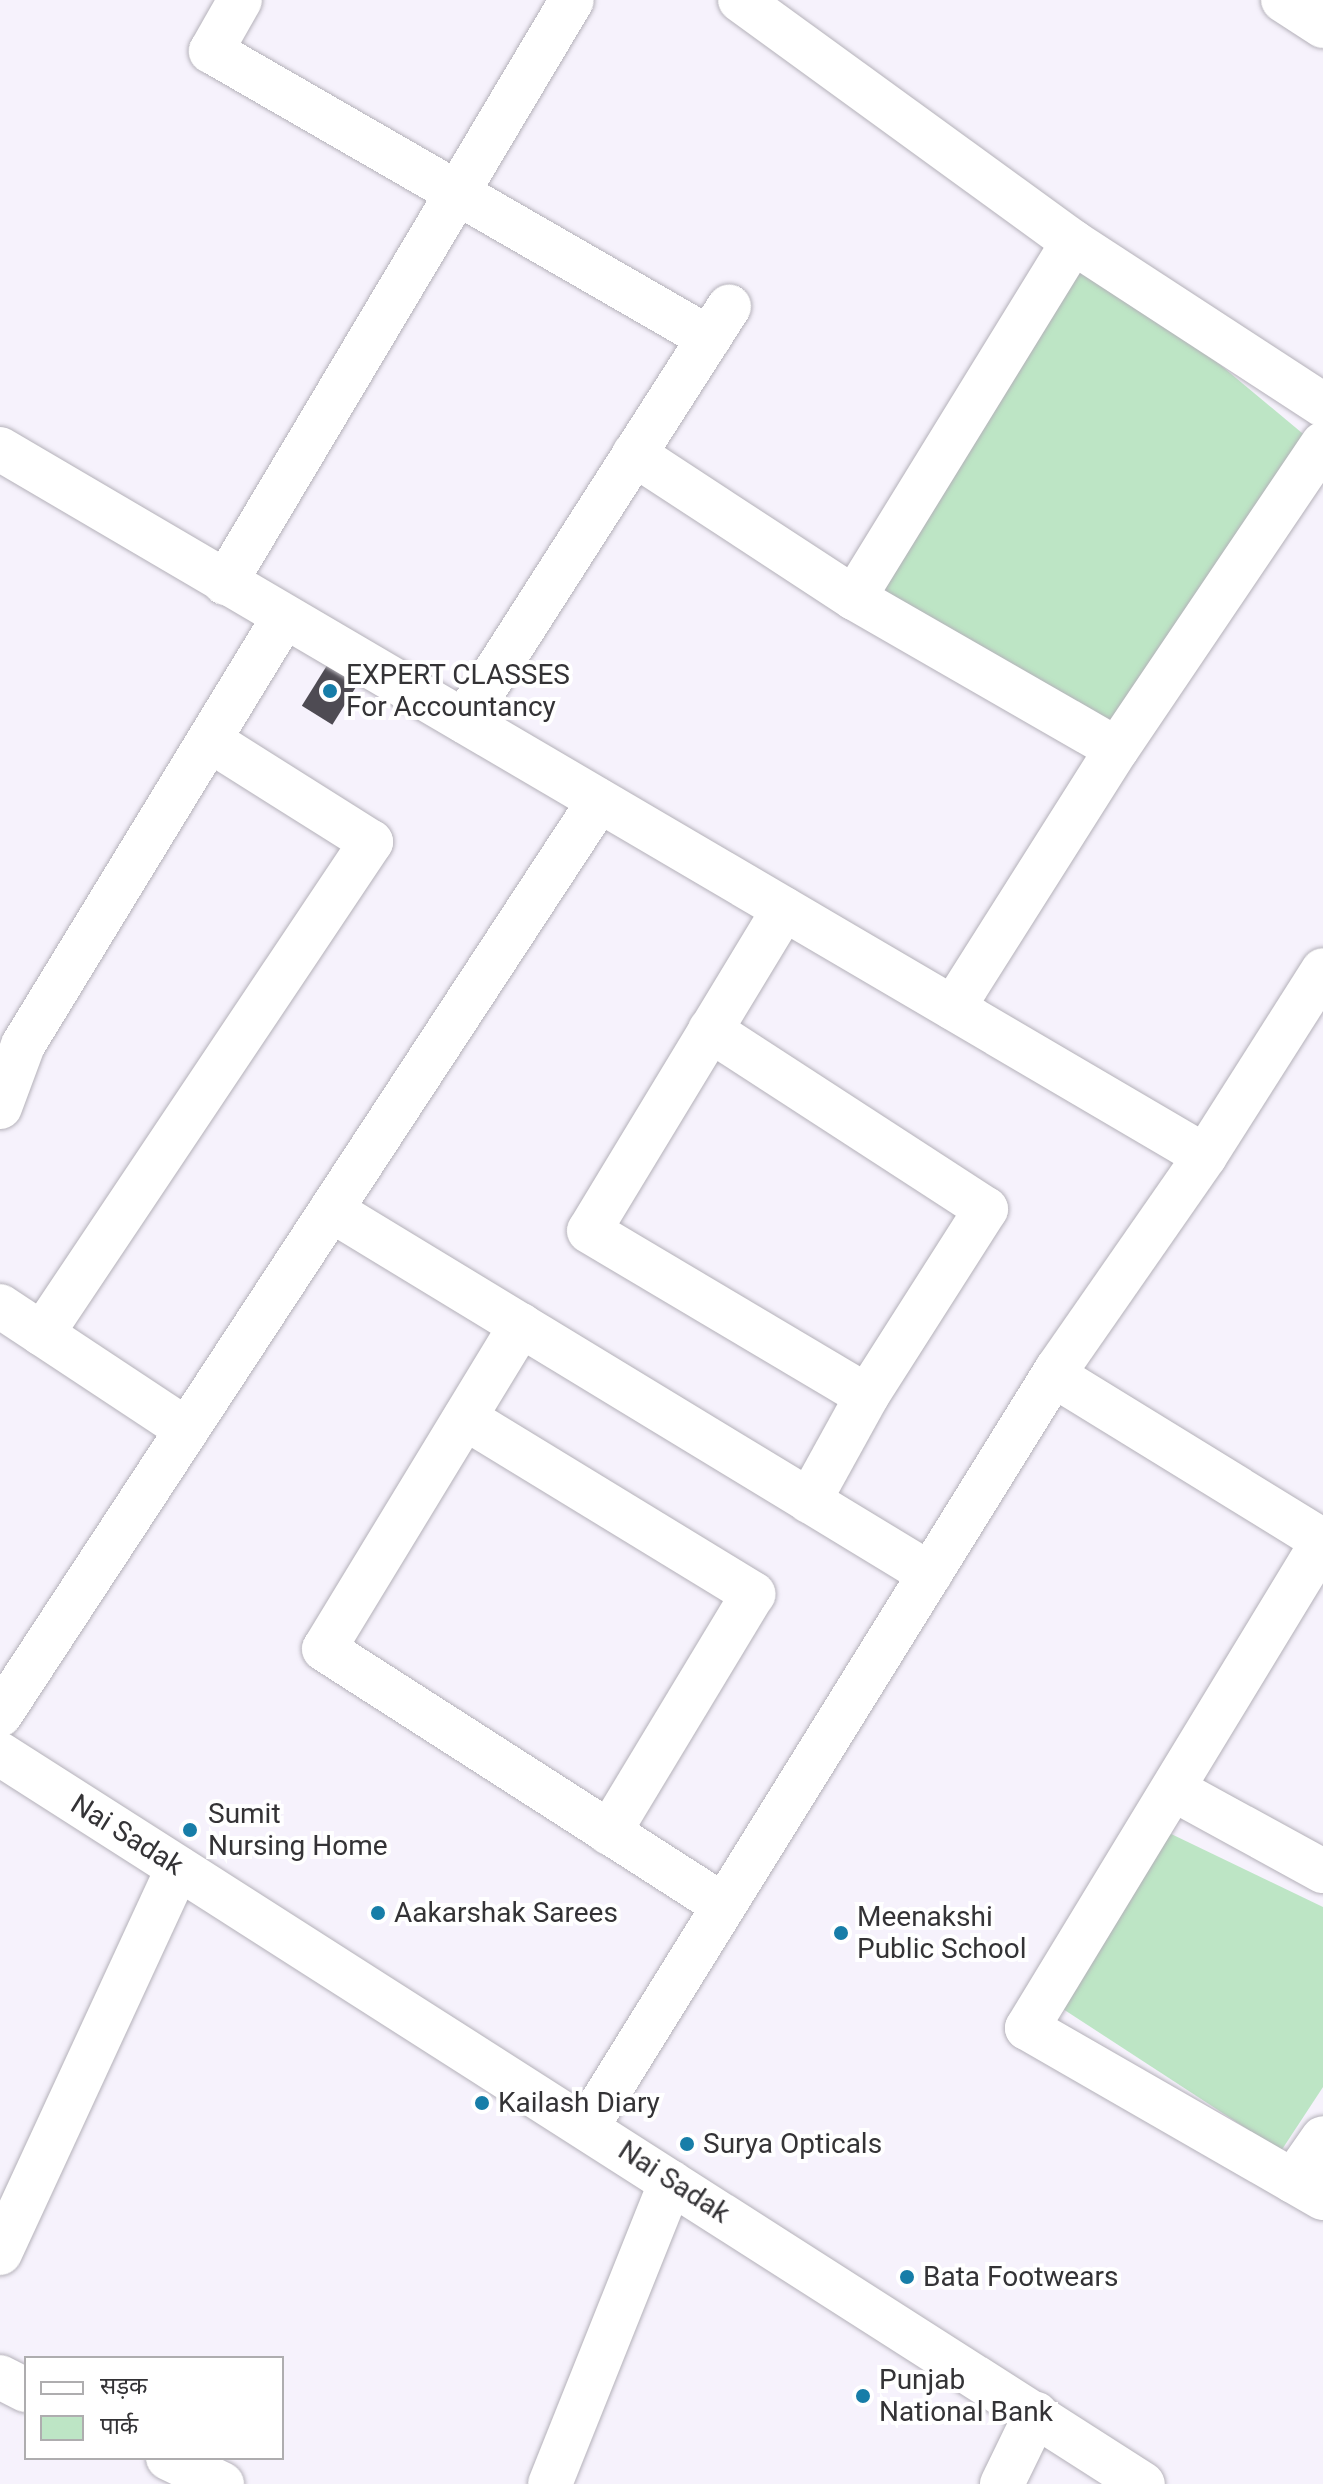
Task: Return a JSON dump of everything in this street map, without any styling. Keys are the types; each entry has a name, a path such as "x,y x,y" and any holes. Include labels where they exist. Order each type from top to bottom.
{"street":[{"path":"240,0 211,51 458,192 719,322 464,721"},
{"path":"225,583 572,0"},
{"path":"740,0 1073,242 1323,405"},
{"path":"1283,0 1323,26"},
{"path":"854,598 1073,242"},
{"path":"953,1008 1117,749 1323,444"},
{"path":"0,449 1205,1156"},
{"path":"634,454 854,598 1117,749"},
{"path":"0,1107 23,1045 284,617"},
{"path":"42,1334 371,842 209,740"},
{"path":"0,1715 599,801"},
{"path":"784,909 589,1231 867,1396"},
{"path":"588,2125 1057,1369 1205,1156 1323,970"},
{"path":"710,1030 986,1209 867,1396 809,1501"},
{"path":"331,1210 930,1574"},
{"path":"0,1306 187,1430"},
{"path":"521,1325 324,1649 724,1906"},
{"path":"1057,1369 1068,1384 1323,1541 1027,2028 1308,2189 1323,2138"},
{"path":"465,1418 753,1594 609,1833"},
{"name":"Nai Sadak","path":"0,1754 588,2125 671,2182 1143,2484"},
{"path":"1173,1789 1323,1871"},
{"path":"0,2253 178,1868"},
{"path":"550,2484 671,2182"},
{"path":"0,2377 24,2389"},
{"path":"1002,2484 1036,2414"},
{"path":"169,2468 222,2484"}],"green space":[{"path":"1073,242 1320,448 1117,749 854,598"},
{"path":"1165,1831 1323,1907 1323,2087 1281,2151 1063,2009"}],"building":[{"name":"EXPERT CLASSES For Accountancy","path":"331,659 362,678 332,725 302,706"}],"place":[{"name":"EXPERT CLASSES For Accountancy","path":"330,691"},
{"name":"Sumit Nursing Home","path":"190,1830"},
{"name":"Aakarshak Sarees","path":"378,1913"},
{"name":"Meenakshi Public School","path":"841,1933"},
{"name":"Kailash Diary","path":"482,2103"},
{"name":"Surya Opticals","path":"687,2144"},
{"name":"Bata Footwears","path":"907,2277"},
{"name":"Punjab National Bank","path":"863,2396"}]}
